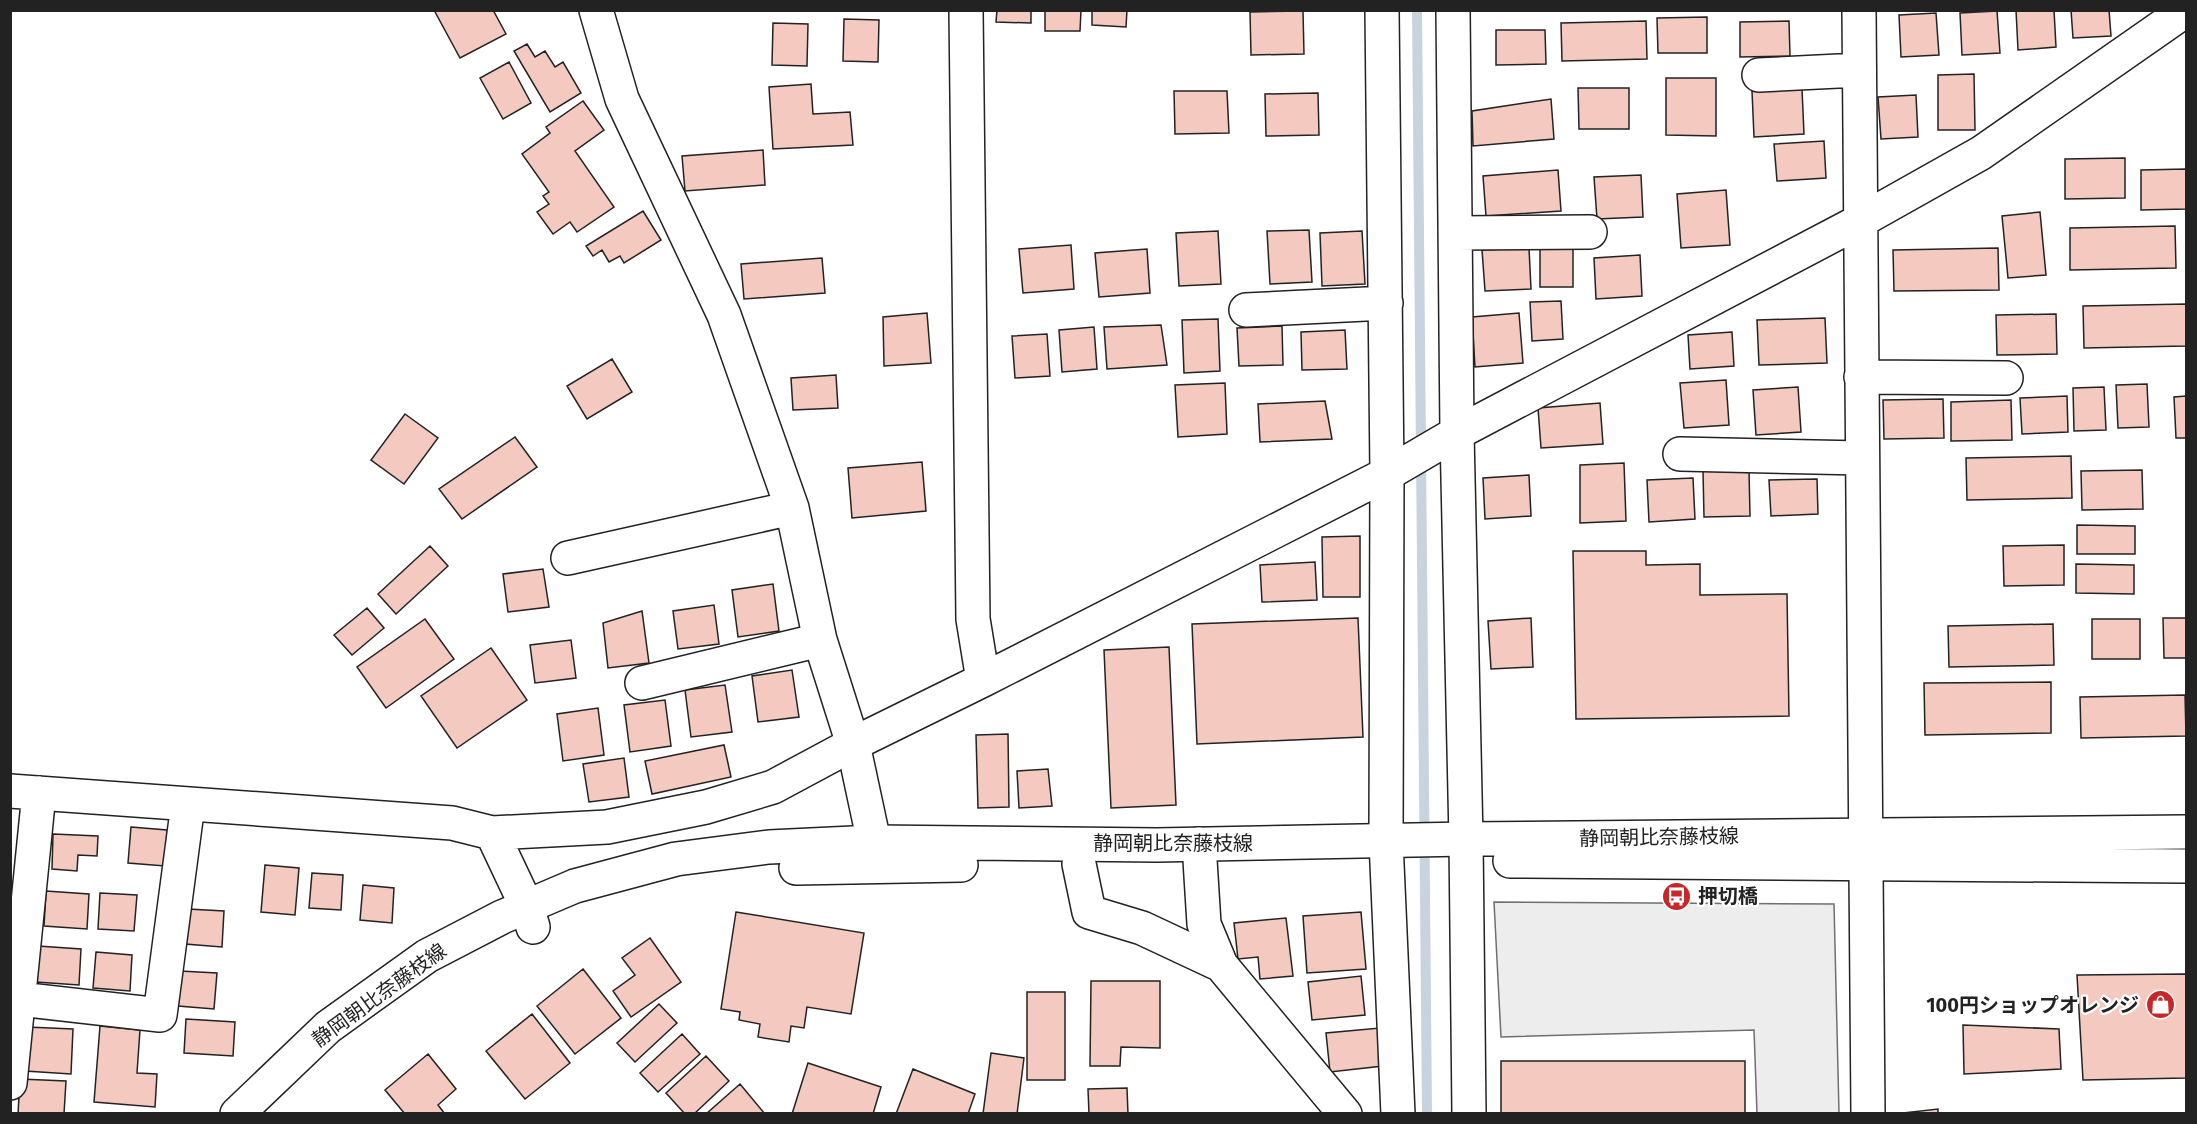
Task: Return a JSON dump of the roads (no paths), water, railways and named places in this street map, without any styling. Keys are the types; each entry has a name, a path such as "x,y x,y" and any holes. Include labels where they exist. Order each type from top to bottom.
{"street":[{"path":"596,10 622,99 724,315 792,508 820,640 853,744 875,854"},
{"path":"966,10 973,619 982,681"},
{"path":"1382,10 1388,474 1386,851 1398,1113"},
{"path":"1453,10 1468,1113"},
{"path":"1859,10 1868,1113"},
{"path":"10,1083 19,999 25,792 453,823 492,833 607,827 706,807 773,787 853,744 982,681 1388,474 1457,432 1860,221 1981,153 2186,10"},
{"path":"1759,75 1859,70"},
{"path":"1456,232 1590,232"},
{"path":"1246,310 1386,303"},
{"path":"1861,377 2006,378"},
{"path":"1680,454 1862,458"},
{"path":"568,558 792,508"},
{"path":"642,683 820,640"},
{"path":"19,999 160,1015 188,804"},
{"name":"静岡朝比奈藤枝線","path":"237,1113 328,1027 436,951 502,917 530,917 680,880 875,854 1866,849 2187,832"},
{"path":"492,833 530,917"},
{"name":"静岡朝比奈藤枝線","path":"1866,849 2187,867"},
{"name":"静岡朝比奈藤枝線","path":"875,854 1079,864 1199,854"},
{"path":"1199,854 1204,924 1221,965 1345,1113"},
{"path":"1079,864 1089,912 1142,928 1221,965"},
{"name":"静岡朝比奈藤枝線","path":"268,1113 341,1044 438,974 530,917"}],"waterway":[{"path":"1417,10 1427,1114"}],"place":[{"name":"押切橋","path":"1677,896"},
{"name":"100円ショップオレンジ","path":"2160,1005"}]}
